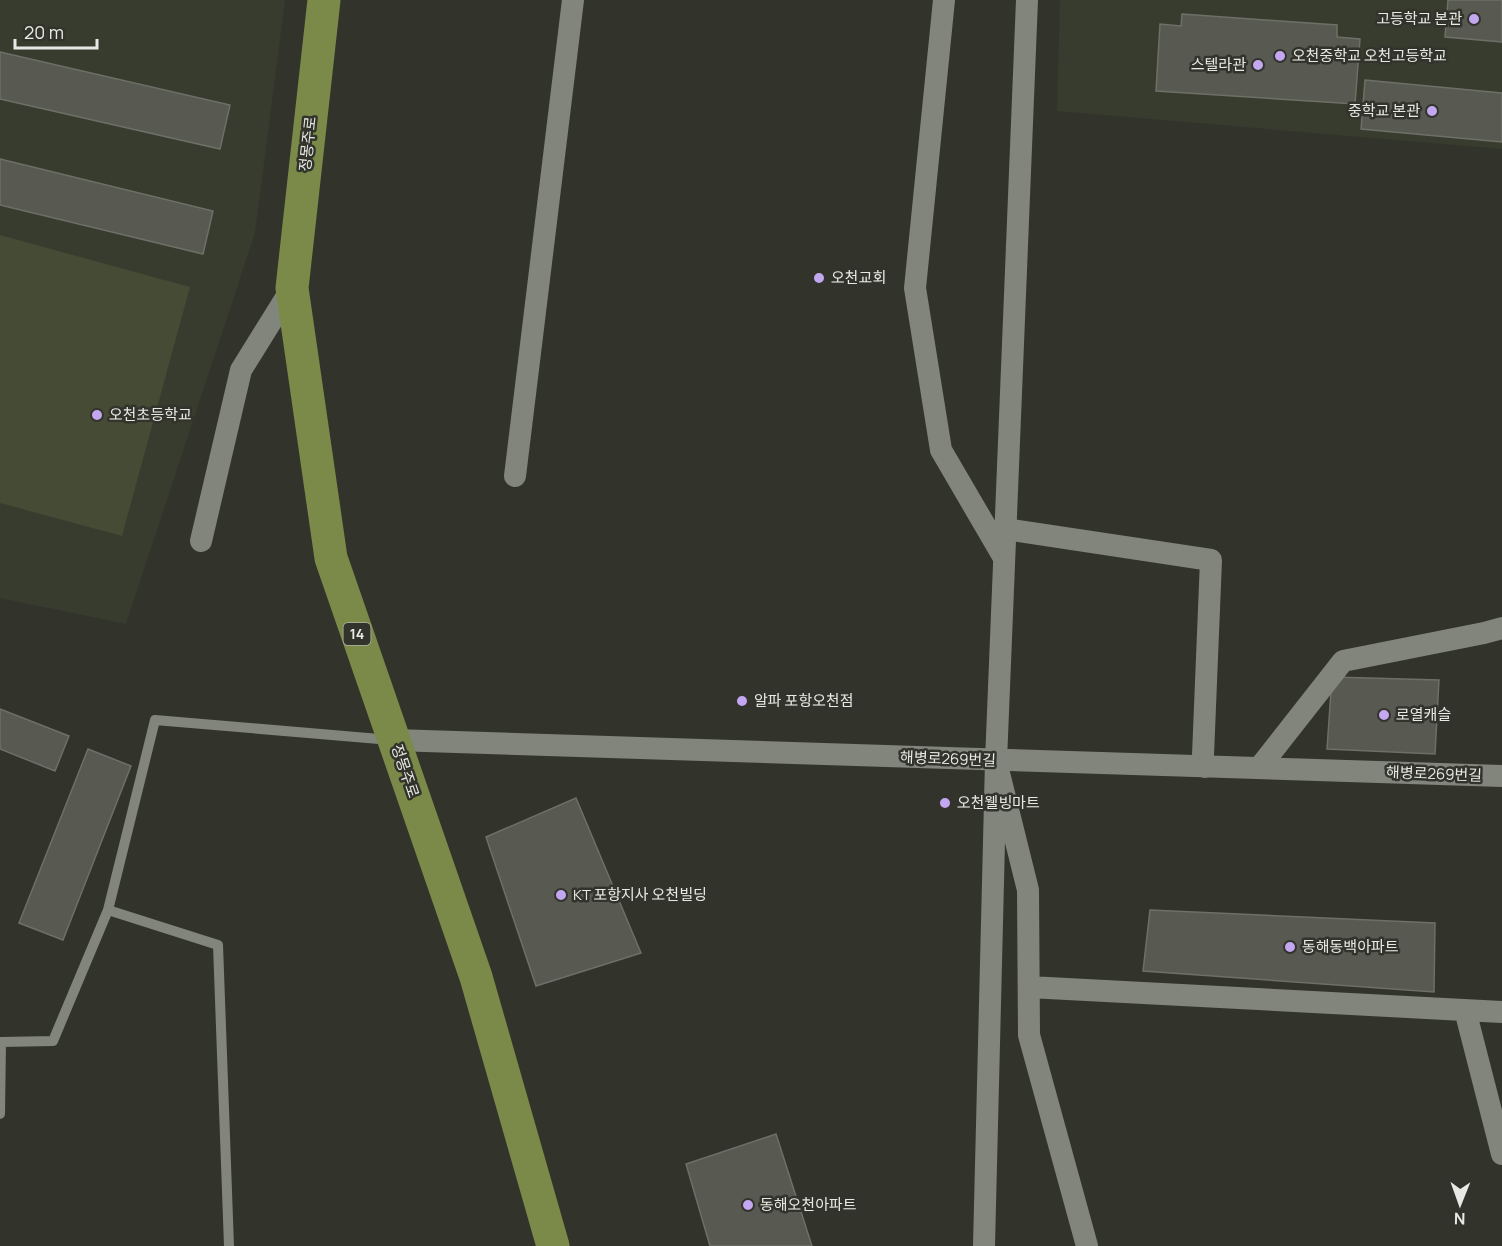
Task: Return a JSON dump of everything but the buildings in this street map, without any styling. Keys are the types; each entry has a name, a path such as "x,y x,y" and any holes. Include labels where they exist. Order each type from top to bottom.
{"main road":[{"name":"정몽주로","path":"324,0 292,288 331,558 476,977 553,1246"}],"street":[{"path":"515,476 573,0"},
{"path":"944,0 915,288 940,450 1004,558"},
{"path":"984,1246 996,761 1027,0"},
{"name":"정몽주로","path":"201,541 241,370 292,288"},
{"path":"1005,529 1211,561 1203,754 1205,767"},
{"path":"1259,768 1343,661 1502,628"},
{"name":"해병로269번길","path":"394,740 1502,776"},
{"path":"996,761 1028,890 1029,1035 1087,1246"},
{"path":"1029,987 1502,1012"},
{"path":"1465,1010 1502,1154"}],"lane":[{"path":"0,1114 1,1042 52,1041 108,910 155,720 394,740"},
{"path":"108,910 218,945 229,1246"}],"shaded area":[{"name":"오천초등학교","path":"0,0 285,0 255,233 126,624 0,598"},
{"name":"오천중학교 오천고등학교","path":"1060,0 1502,0 1502,149 1057,111"},
{"path":"0,235 190,287 122,536 0,503"}],"place":[{"name":"고등학교 본관","path":"1474,19"},
{"name":"오천중학교 오천고등학교","path":"1280,56"},
{"name":"스텔라관","path":"1258,65"},
{"name":"중학교 본관","path":"1432,111"},
{"name":"오천교회","path":"819,278"},
{"name":"오천초등학교","path":"97,415"},
{"name":"알파 포항오천점","path":"742,701"},
{"name":"로열캐슬","path":"1384,715"},
{"name":"오천웰빙마트","path":"945,803"},
{"name":"KT 포항지사 오천빌딩","path":"561,895"},
{"name":"동해동백아파트","path":"1290,947"},
{"name":"동해오천아파트","path":"748,1205"}]}
